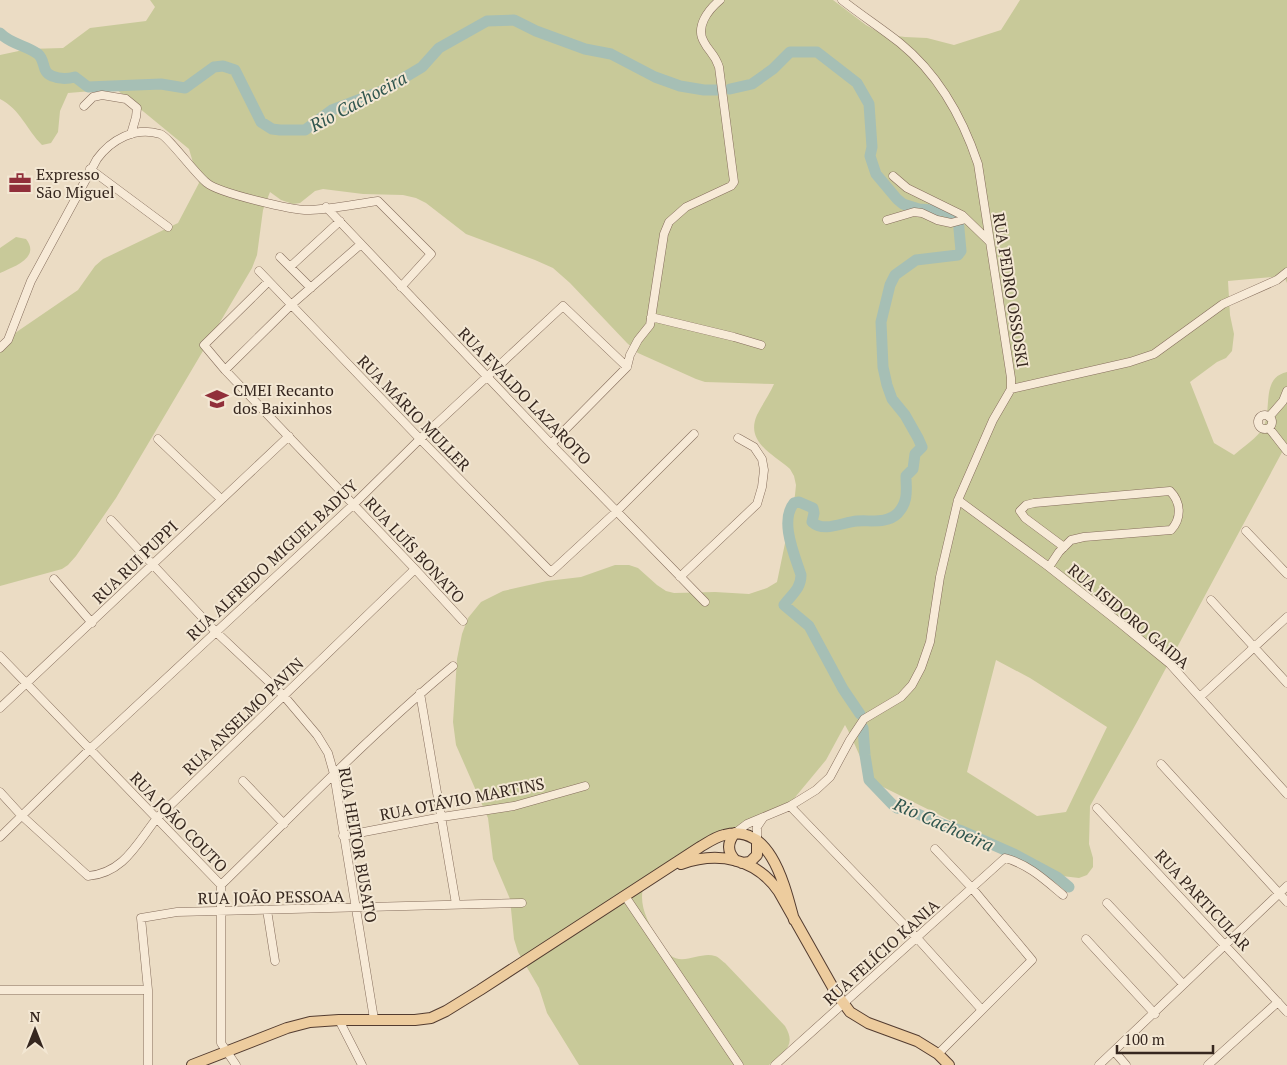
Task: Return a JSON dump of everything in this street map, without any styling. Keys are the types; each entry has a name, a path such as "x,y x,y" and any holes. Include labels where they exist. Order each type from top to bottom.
{"main road":[{"path":"735,833 730,840 728,848 729,852 739,862 750,862 757,855 757,840"},
{"path":"192,1065 287,1028 310,1022 431,1018 446,1011 718,837 735,833 747,835 757,840 764,847 773,860 787,894 794,920"},
{"path":"668,868 704,858 718,857 739,862 760,872 774,885 843,1005 862,1020 911,1038 938,1054 949,1065"}],"street":[{"path":"551,444 627,367 634,348 650,325 664,234 669,222 686,207 731,186 734,182 719,67 716,56 704,43 700,32 702,24 720,0"},
{"name":"RUA PEDRO OSSOSKI","path":"735,833 746,824 790,806 816,790 830,777 864,719 901,697 912,685 921,668 930,642 940,577 958,500 993,420 1011,389 1011,378 978,164 971,143 943,89 923,66 901,44 842,0"},
{"path":"84,106 93,97 102,94 126,99 137,108 131,134"},
{"path":"0,348 8,340 31,281 90,169 103,150 114,141 131,134 145,132 162,134 208,184 221,190 267,203 308,210 378,202 431,254 401,287"},
{"path":"90,169 168,227"},
{"path":"893,176 907,188 946,206 966,219 990,241"},
{"name":"RUA EVALDO LAZAROTO","path":"326,208 616,512 705,602"},
{"path":"887,220 914,212 951,223 966,219"},
{"path":"290,267 340,221"},
{"path":"225,370 291,305 361,244"},
{"path":"280,257 311,288"},
{"name":"RUA MÁRIO MULLER","path":"259,271 551,572 616,512"},
{"path":"1011,389 1130,362 1154,354 1223,304 1277,280 1287,272"},
{"name":"RUA LUÍS BONATO","path":"268,282 204,345 225,370 354,504 463,622"},
{"name":"RUA ALFREDO MIGUEL BADUY","path":"0,837 215,631 354,504 420,439 563,306 627,367"},
{"path":"651,317 734,336 761,345"},
{"path":"1287,391 1283,401 1269,417 1261,417 1259,424 1264,429 1269,428 1287,451"},
{"path":"616,512 694,434"},
{"name":"RUA RUI PUPPI","path":"0,708 289,436"},
{"path":"680,576 757,504 763,478 762,459 754,447 738,438"},
{"path":"158,439 221,499"},
{"path":"1049,567 1070,540 1171,530 1176,525 1179,512 1177,498 1170,491 1034,503 1026,505 1020,511 1025,518 1064,547"},
{"name":"RUA ISIDORO GAIDA","path":"958,500 1049,567 1170,664 1287,794"},
{"name":"RUA HEITOR BUSATO","path":"111,520 215,631 284,696 317,735 328,753 334,774 374,1019"},
{"path":"1246,530 1287,574"},
{"name":"RUA ANSELMO PAVIN","path":"21,815 88,876 101,875 114,868 129,855 157,818 415,569"},
{"path":"54,579 92,623"},
{"path":"1211,600 1287,684"},
{"path":"1200,697 1287,617"},
{"name":"RUA JOÃO COUTO","path":"0,656 221,885 221,1042 236,1065"},
{"path":"221,885 334,774 420,693 453,666"},
{"path":"420,693 456,904"},
{"path":"1160,764 1287,902"},
{"path":"243,781 284,824"},
{"name":"RUA OTÁVIO MARTINS","path":"343,836 442,817 514,806 585,786"},
{"path":"0,792 21,815"},
{"path":"790,806 917,938 982,1010"},
{"name":"RUA PARTICULAR","path":"1097,808 1287,1012"},
{"path":"757,840 757,826 764,818"},
{"path":"935,849 972,888 1032,960 938,1054"},
{"name":"RUA FELÍCIO KANIA","path":"775,1065 1005,858 1034,871 1063,895"},
{"path":"1099,1065 1287,886"},
{"path":"625,896 739,1065"},
{"name":"RUA JOÃO PESSOAA","path":"148,990 141,918 177,912 522,903"},
{"path":"1107,903 1183,984"},
{"path":"267,910 275,961"},
{"path":"1086,940 1154,1014"},
{"path":"0,990 148,990 148,1065"},
{"path":"1208,1065 1278,1002"},
{"path":"339,1020 362,1065"},
{"path":"1114,1051 1126,1065"}],"green space":[{"path":"150,0 833,0 866,25 882,34 927,38 954,45 1001,30 1020,0 1287,0 1287,283 1284,276 1228,281 1230,315 1234,334 1232,351 1226,358 1217,362 1190,382 1214,443 1234,455 1254,439 1263,428 1273,381 1279,375 1287,372 1287,443 1090,806 1089,844 1093,858 1093,867 1087,875 1079,878 1062,876 881,786 874,780 864,765 845,725 826,760 792,801 658,868 650,876 642,893 642,902 648,921 667,952 675,958 681,959 710,955 719,958 725,963 785,1026 790,1039 784,1052 769,1065 579,1065 547,1013 539,988 518,952 514,939 510,899 493,859 488,818 456,745 453,722 457,659 462,634 468,618 481,602 503,591 547,581 581,577 615,565 629,565 638,568 657,585 666,591 674,593 715,592 749,594 767,588 777,582 796,485 790,469 763,447 755,433 754,424 757,415 774,384 705,382 638,353 553,268 466,234 426,203 416,198 403,195 363,194 323,189 315,191 300,203 293,204 281,200 270,192 263,210 257,255 252,268 116,498 68,565 62,569 0,586 0,349 18,331 78,290 95,266 103,259 178,223 199,183 189,149 116,89 68,93 60,111 58,132 51,143 42,145 13,108 0,99 0,55 28,49 63,48 90,28 146,21 155,7","holes":["996,660 1030,678 1107,727 1066,812 1037,816 967,772"]},
{"path":"16,237 26,239 30,246 28,257 18,265 0,273 0,248"}],"waterway":[{"name":"Rio Cachoeira","path":"0,33 8,40 38,54 46,72 49,74 61,78 75,77 88,87 161,84 185,88 214,67 223,66 235,70 261,122 272,129 280,130 305,130 332,110 382,91 422,67 439,48 487,21 514,20 536,31 585,49 611,54 655,77 680,86 704,90 719,90"},
{"name":"Rio Cachoeira","path":"730,89 752,84 773,69 790,52 817,52 857,83 869,104 872,147 870,156 876,174 897,199 903,204 919,209 944,211 956,215 958,218 961,251 958,255 916,260 895,275 890,285 881,322 883,367 887,385 892,399 905,415 922,447 915,454 913,469 906,476 906,495 902,508 889,519 857,521 822,527 812,522 813,508 799,502 794,503 788,519 792,549 801,580 784,605 809,626 843,689 860,714"},
{"name":"Rio Cachoeira","path":"863,728 869,780 897,808 908,810 962,831 1016,855 1057,877 1069,887"}],"place":[{"name":"Expresso São Miguel","path":"20,183"},
{"name":"CMEI Recanto dos Baixinhos","path":"217,399"}]}
